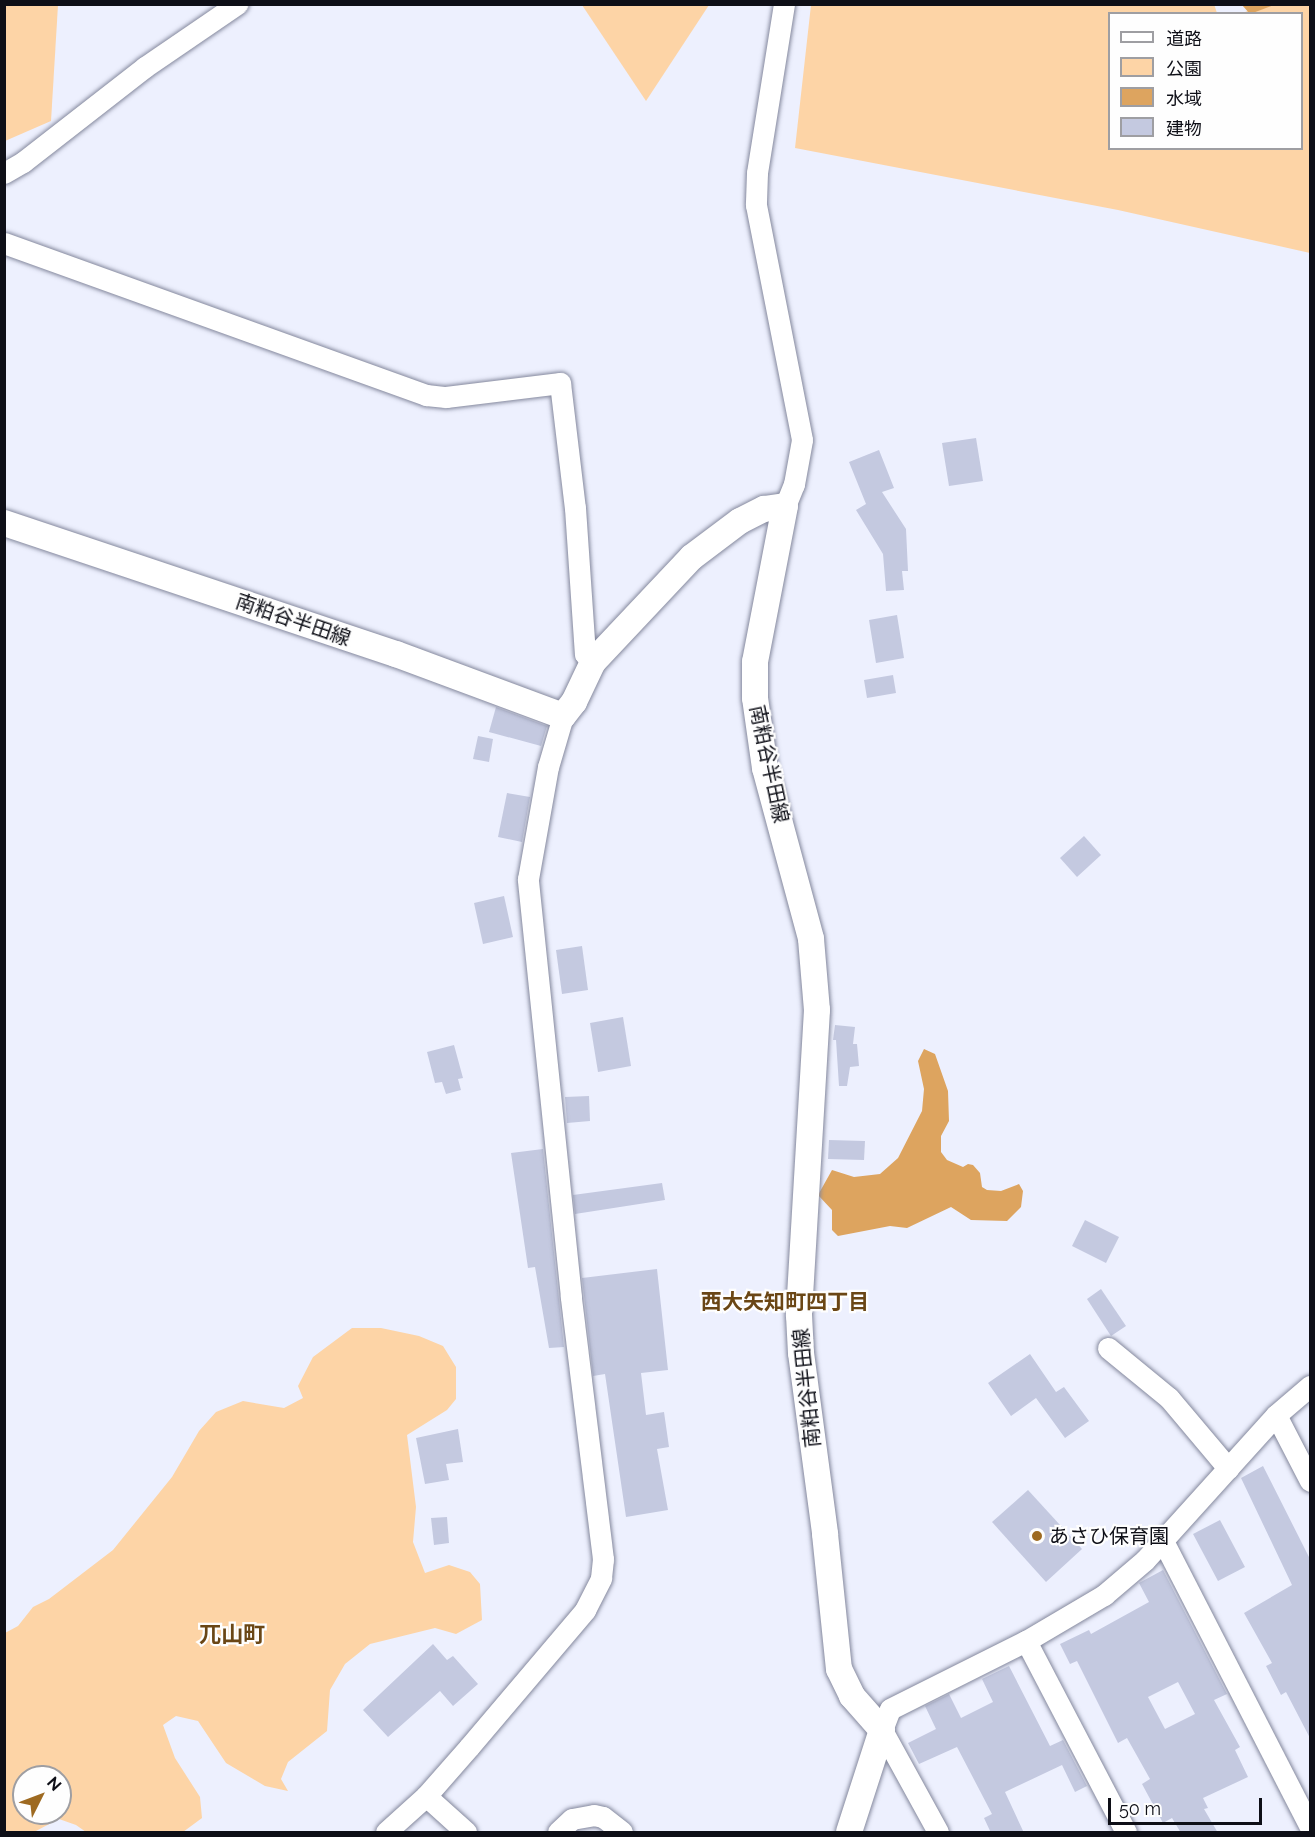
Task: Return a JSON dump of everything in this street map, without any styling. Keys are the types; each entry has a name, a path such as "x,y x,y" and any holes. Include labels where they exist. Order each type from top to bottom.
{"main road":[{"path":"563,716 574,702 593,662 692,557 712,540 764,509 785,506"},
{"name":"南粕谷半田線","path":"785,506 754,662 754,698 765,768 811,939 817,1010 799,1315 801,1353 825,1534 839,1669 852,1696 882,1730"},
{"name":"南粕谷半田線","path":"4,523 396,654 563,716"},
{"path":"849,1833 882,1730"}],"street":[{"path":"4,173 23,162 145,67 237,4"},
{"path":"784,4 757,173 756,205 801,440 794,484 785,506"},
{"path":"4,243 426,395 446,397 560,383 575,508 585,654 593,662"},
{"path":"386,1833 426,1796 585,1610 602,1578 603,1559 571,1298 528,879 548,767 563,716"},
{"path":"1108,1348 1168,1398 1228,1468"},
{"path":"938,1833 882,1730 890,1709 1026,1641 1104,1595 1163,1541 1276,1414 1311,1386"},
{"path":"1276,1414 1311,1481"},
{"path":"1163,1541 1311,1827"},
{"path":"1026,1641 1126,1833"},
{"path":"426,1796 466,1833"},
{"path":"558,1833 572,1820 594,1815 603,1817 622,1833"}],"green space":[{"path":"5,4 58,5 51,121 5,141"},
{"path":"1214,4 1217,12 1108,12 1108,150 1303,150 1303,12 1245,12 1261,5 1310,5 1310,253 1118,210 795,148 811,5"},
{"path":"582,5 709,5 646,101"},
{"path":"352,1328 381,1328 419,1336 443,1346 456,1367 456,1399 447,1410 407,1435 416,1507 413,1542 425,1573 449,1565 470,1572 480,1584 482,1620 456,1634 435,1628 370,1644 345,1664 330,1690 327,1731 288,1762 281,1779 288,1791 265,1786 226,1763 198,1721 176,1716 163,1725 175,1758 200,1797 202,1818 183,1832 86,1832 72,1824 72,1765 12,1765 12,1825 47,1825 34,1832 5,1832 5,1633 18,1626 33,1607 49,1599 113,1550 172,1477 199,1431 216,1412 243,1401 284,1408 303,1398 298,1386 313,1357"}],"water":[{"path":"1242,5 1274,5 1255,12 1248,12"},
{"path":"924,1049 935,1054 948,1091 949,1121 941,1136 941,1152 947,1160 963,1167 968,1164 973,1165 980,1173 982,1187 987,1190 1001,1191 1019,1184 1023,1191 1021,1207 1007,1221 971,1220 951,1207 907,1228 890,1226 838,1236 832,1230 832,1210 818,1195 832,1170 854,1177 880,1174 898,1158 922,1111 924,1089 918,1061"}],"building":[{"path":"976,438 983,481 949,486 942,443"},
{"path":"879,450 894,488 882,492 906,529 908,571 902,571 904,590 886,591 883,554 856,510 866,504 849,462"},
{"path":"897,615 904,658 876,663 869,620"},
{"path":"893,675 896,693 867,698 864,680"},
{"path":"496,707 547,726 541,746 489,732"},
{"path":"478,736 493,739 489,762 473,759"},
{"path":"507,793 530,797 522,842 498,837"},
{"path":"1084,836 1101,855 1077,877 1060,858"},
{"path":"504,896 513,937 483,944 474,903"},
{"path":"582,946 588,990 562,994 556,950"},
{"path":"623,1017 631,1066 598,1072 590,1023"},
{"path":"835,1025 855,1027 853,1044 857,1044 859,1066 850,1067 847,1086 839,1086 836,1040 833,1040"},
{"path":"454,1045 463,1078 458,1079 461,1090 446,1094 442,1082 435,1083 427,1052"},
{"path":"589,1096 590,1121 567,1123 565,1097"},
{"path":"829,1140 865,1141 864,1160 828,1159"},
{"path":"543,1149 564,1347 549,1348 535,1267 528,1268 511,1153"},
{"path":"662,1183 665,1200 575,1214 573,1195"},
{"path":"1085,1220 1119,1237 1106,1263 1072,1246"},
{"path":"657,1269 668,1370 641,1373 646,1415 664,1412 669,1447 657,1449 668,1510 626,1517 605,1374 593,1376 582,1278"},
{"path":"1101,1289 1126,1326 1111,1336 1087,1299"},
{"path":"1030,1354 1056,1392 1064,1387 1089,1421 1065,1438 1036,1398 1011,1416 988,1383"},
{"path":"458,1429 463,1462 446,1464 449,1480 425,1484 416,1438"},
{"path":"1263,1466 1311,1561 1311,1740 1286,1692 1281,1695 1266,1666 1272,1663 1244,1613 1292,1585 1241,1478"},
{"name":"あさひ保育園","path":"1028,1490 1082,1549 1046,1582 992,1522"},
{"path":"447,1517 449,1543 434,1545 431,1518"},
{"path":"1220,1520 1245,1567 1218,1581 1193,1534"},
{"path":"1163,1570 1227,1694 1214,1700 1240,1747 1235,1750 1248,1777 1203,1798 1208,1808 1204,1809 1218,1833 1181,1833 1172,1818 1163,1823 1142,1784 1150,1779 1127,1738 1118,1743 1077,1661 1070,1664 1060,1644 1089,1630 1091,1634 1149,1602 1139,1583","holes":["1178,1682 1195,1714 1165,1729 1148,1697"]},
{"path":"433,1644 447,1660 453,1656 478,1684 453,1706 440,1691 388,1737 363,1710"},
{"path":"1009,1666 1050,1746 1063,1740 1087,1786 1075,1792 1062,1765 1005,1792 1024,1833 991,1833 984,1818 992,1814 957,1747 919,1764 908,1743 936,1729 925,1706 949,1694 961,1718 993,1702 982,1679"}],"place":[{"name":"あさひ保育園","path":"1037,1536"}],"district":[{"name":"西大矢知町四丁目","path":"785,1302"},
{"name":"兀山町","path":"232,1635"}]}
